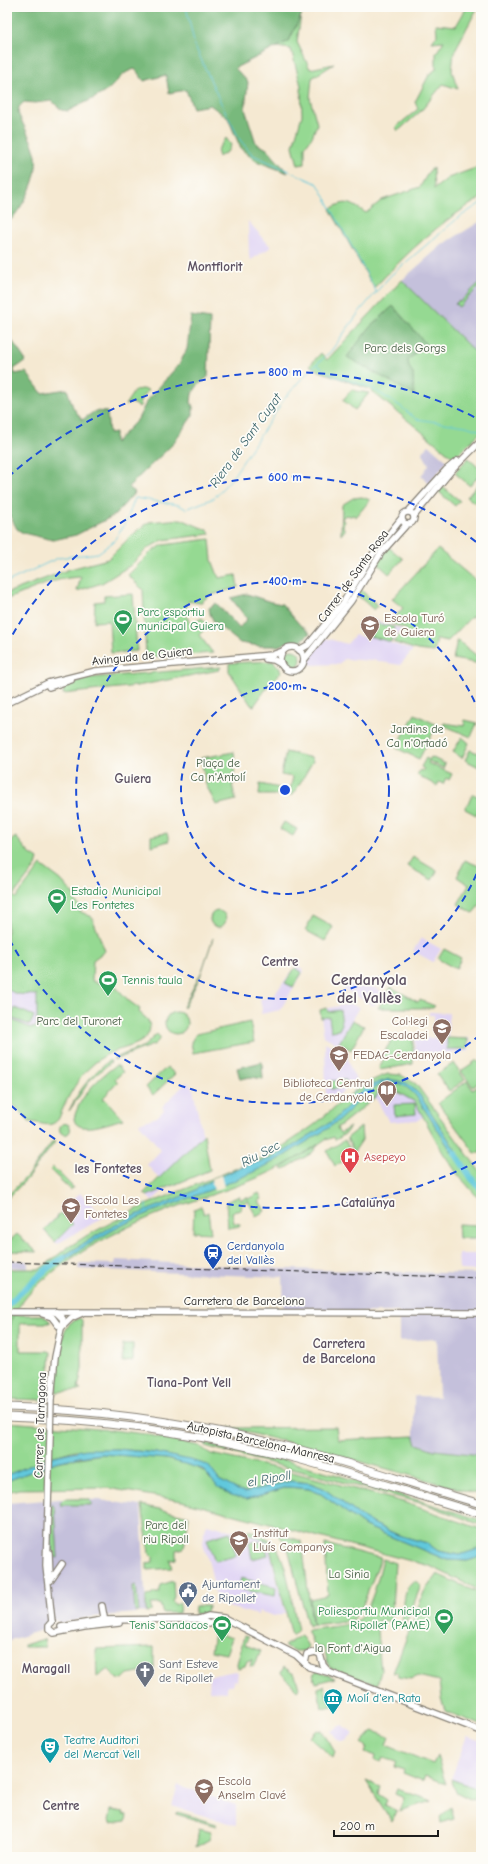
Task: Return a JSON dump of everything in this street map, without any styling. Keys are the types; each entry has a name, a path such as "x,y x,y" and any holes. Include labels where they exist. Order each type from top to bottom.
{"highway":[{"name":"Autopista Barcelona-Manresa","path":"7,1407 128,1417 191,1426 255,1439 327,1457 481,1504"},
{"name":"Autopista Barcelona-Manresa","path":"7,1417 109,1424 218,1441 298,1459 481,1514"}],"main road":[{"path":"479,443 454,468 414,516 412,522 407,524 402,520 402,514 409,512 448,468 479,443"},
{"path":"409,512 414,516"},
{"name":"Carrer de Santa Rosa","path":"299,650 308,645 334,616 348,596 370,558 402,520"},
{"name":"Carrer de Santa Rosa","path":"304,660 351,602 381,553 407,524"},
{"path":"328,629 334,616 351,602"},
{"path":"290,648 299,650 304,660 300,668 293,671 284,669 281,664 280,657 283,651 290,648"},
{"name":"Avinguda de Guiera","path":"7,703 28,691 56,680 96,671 272,655 283,651"},
{"name":"Avinguda de Guiera","path":"7,706 50,686 102,673 270,659 281,664"},
{"name":"Carretera de Barcelona","path":"7,1312 481,1313"},
{"path":"33,1312 49,1315 59,1329 71,1318 86,1312"},
{"name":"Carrer de Tarragona","path":"52,1622 46,1548 51,1399 60,1313"},
{"name":"Carrer de Tarragona","path":"47,1519 49,1556 56,1564"},
{"name":"Carrer de Tarragona","path":"46,1548 56,1564"},
{"path":"49,1581 56,1564"},
{"name":"Carrer de Tarragona","path":"49,1581 56,1564"},
{"path":"59,1630 138,1621 205,1620 210,1616 214,1619 222,1618 296,1655 309,1667 331,1673 481,1731"},
{"path":"59,1630 57,1622 52,1622 49,1625 49,1630 54,1633 59,1630 95,1621 102,1617"},
{"path":"102,1617 106,1622 118,1623"},
{"path":"84,1627 102,1617 110,1620 138,1621"},
{"path":"296,1655 311,1652 317,1653 325,1667 331,1673"},
{"path":"305,1663 307,1654"},
{"path":"316,1668 322,1661"}],"shaded area":[{"path":"248,221 271,247 251,260 249,256"},
{"path":"481,221 481,358 402,280 442,245"},
{"path":"429,445 447,461 429,484 421,476 429,465 422,452"},
{"name":"Escola Turó de Guiera","path":"372,619 402,629 390,643 413,650 400,665 373,659 373,661 345,659 338,664 313,665 307,663 325,638 347,644 355,635 366,638"},
{"path":"421,938 441,949 433,962 413,951"},
{"path":"296,966 303,970 303,973 280,1010 261,1014 262,1009 260,999 273,996"},
{"path":"359,979 382,992 374,1006 343,989 350,980"},
{"path":"7,989 16,994 37,995 37,1027 31,1028 7,1018"},
{"path":"349,1004 359,1007 338,1044 324,1036 320,1010"},
{"path":"429,1012 449,1013 448,1037 434,1037 434,1015 429,1015"},
{"name":"Col·legi Escaladei","path":"415,1038 469,1038 469,1051 414,1058"},
{"name":"FEDAC-Cerdanyola","path":"325,1042 347,1054 351,1070 356,1079 355,1082 330,1102 326,1101"},
{"path":"187,1082 193,1089 210,1170 164,1190 152,1201 144,1193 159,1178 147,1165 161,1150 139,1123 157,1117 164,1110 162,1107"},
{"path":"387,1089 416,1101 424,1116 418,1120 389,1122 375,1097 380,1090"},
{"name":"Escola Les Fontetes","path":"80,1193 104,1217 57,1244 43,1230"},
{"path":"458,1224 481,1225 481,1251 479,1251 478,1239 458,1238"},
{"path":"458,1254 480,1254 480,1269 478,1271 461,1270 459,1268"},
{"path":"7,1260 28,1261 28,1268 7,1267"},
{"path":"116,1260 288,1269 481,1274 478,1422 481,1423 481,1455 434,1450 417,1444 414,1436 414,1396 439,1397 437,1339 399,1341 399,1312 284,1313 283,1277 78,1269 79,1263 115,1264"},
{"path":"59,1499 100,1500 141,1506 146,1612 92,1617 60,1623 54,1619 45,1629 7,1641 7,1503"},
{"path":"207,1524 267,1540 285,1613 274,1616 259,1611 258,1615 217,1604 210,1567 202,1540"},
{"path":"235,1671 238,1672 237,1681 233,1680 233,1685 227,1685 227,1692 209,1691 210,1676"},
{"path":"343,1725 353,1733 343,1742 338,1740 331,1731"},
{"path":"467,1736 481,1741 481,1790 451,1779"},
{"name":"Escola Anselm Clavé","path":"178,1785 236,1805 236,1825 172,1806"}],"green space":[{"path":"7,7 305,7 289,41 235,68 248,82 245,109 256,143 267,149 288,173 256,161 241,149 228,118 210,105 193,108 186,90 169,93 166,75 144,81 135,69 123,75 105,92 68,111 61,110 52,101 35,103 24,102 19,107 18,113 33,146 36,156 36,165 35,174 29,193 19,210 7,224"},
{"path":"467,7 478,7 454,52 452,71 458,89 443,84 421,111 398,131 396,127 418,109 415,102 429,75 436,69 436,53 444,41 432,42 437,35 436,24 456,26"},
{"path":"301,15 297,42 310,69 334,64 312,78 310,98 317,124 312,137 305,147 305,164 298,165 293,146 302,115 301,86 291,49 276,47 289,41"},
{"path":"226,138 231,145 228,151 219,157 217,150"},
{"path":"481,166 481,198 451,217 424,239 374,288 330,209 345,203 352,205 366,213 382,200 420,187 429,171 433,168 434,189 448,178"},
{"name":"Parc dels Gorgs","path":"402,280 481,358 481,432 454,458 369,389 317,370 310,365 321,353 327,360"},
{"path":"481,281 481,285 459,307 455,304 458,301 460,302"},
{"path":"393,306 426,344 408,360 409,367 413,373 414,395 347,357 370,327"},
{"path":"191,316 210,319 208,377 198,385 192,394 191,402 193,407 193,415 172,445 128,487 135,492 115,515 76,535 53,540 23,533 17,529 10,516 7,516 7,333 26,361 14,369 15,374 26,372 42,393 67,389 73,407 82,420 95,411 107,412 109,434 115,433 115,443 138,419 147,401 180,363 187,349"},
{"path":"352,389 369,393 355,410 343,400"},
{"path":"135,390 148,390 139,403 141,405 139,407 132,403 125,405"},
{"path":"468,458 481,470 481,473 470,486 455,473"},
{"path":"481,481 481,497 475,503 467,497"},
{"path":"443,487 460,501 455,506 440,493 439,491"},
{"path":"362,497 370,500 356,517 353,515 345,515 342,519 344,521 343,527 345,530 341,535 342,505 353,498"},
{"path":"181,519 209,531 210,534 163,540 148,548 131,565 102,583 77,591 81,577 70,578 42,585 7,599 7,593 70,569 108,559 132,535 149,522"},
{"path":"210,539 212,560 219,578 236,575 238,587 209,596 200,603 189,601 184,612 191,624 202,618 208,626 199,635 213,653 146,658 143,590 128,575 152,551 163,545"},
{"path":"387,546 403,559 389,574 375,561"},
{"path":"438,549 481,585 481,611 470,618 448,641 437,639 434,652 417,650 393,642 406,629 390,623 403,608 392,599"},
{"path":"359,588 378,606 374,610 356,594"},
{"name":"Parc esportiu municipal Guiera","path":"133,594 137,651 111,653 109,621 94,622 95,602 104,601 104,596"},
{"path":"247,594 282,604 300,625 310,633 298,644 288,642 278,646 260,646 240,643 214,622 209,608 216,603 239,628 247,619 231,598"},
{"path":"373,623 394,627 391,642 369,636"},
{"path":"457,640 481,659 481,664 453,659"},
{"path":"292,650 298,653 301,659 298,665 292,668 286,665 283,659 286,653"},
{"path":"273,661 279,667 281,672 268,686 254,706 251,705 229,671 229,663"},
{"path":"221,667 219,670 137,686 63,694 64,686 87,678"},
{"name":"Jardins de Ca n'Ortadó","path":"415,714 437,725 419,759 396,748"},
{"path":"465,720 477,723 471,737 443,725 444,723 464,726"},
{"path":"462,737 469,743 462,758 453,752"},
{"path":"481,749 481,768 465,760 470,750 478,753"},
{"name":"Plaça de Ca n'Antolí","path":"234,752 236,763 233,764 235,773 232,774 234,784 232,785 236,800 216,805 206,785 201,758"},
{"path":"286,752 312,758 313,761 293,795 259,795 260,784 290,790 293,777 281,775"},
{"path":"431,757 445,764 443,768 429,761 428,763 452,774 449,780 446,778 443,784 439,782 437,786 417,775 420,770 422,771 424,769 421,767 426,758 429,760"},
{"path":"473,794 481,798 481,805 476,815 465,809"},
{"path":"284,822 297,829 293,836 280,829"},
{"path":"167,833 169,841 151,846 151,836"},
{"name":"Parc del Turonet","path":"16,837 29,853 38,859 36,866 13,896 16,898 41,865 61,880 75,896 74,898 81,910 79,911 92,917 105,951 93,960 92,981 116,987 129,1001 140,1009 139,1012 148,1020 150,1027 145,1039 139,1043 112,1052 90,1067 77,1082 59,1118 56,1122 49,1125 29,1122 25,1116 7,1099 7,1018 31,1028 37,1027 37,995 16,994 7,989 7,843"},
{"path":"413,857 437,871 432,880 407,866"},
{"path":"465,860 481,867 481,903 473,913 458,904 469,885 457,877"},
{"path":"215,911 221,911 226,916 224,925 221,927 215,927 210,922 210,916"},
{"path":"313,916 333,927 325,941 305,930"},
{"path":"444,949 461,958 456,969 438,959"},
{"path":"295,968 302,973 293,987 285,983"},
{"path":"202,971 200,977 184,1008 183,1007"},
{"path":"391,987 418,1002 420,1000 435,1006 433,1008 378,1008"},
{"path":"15,1008 34,1016 30,1025 11,1018"},
{"path":"327,1008 328,1012 340,1010 342,1024 339,1030 331,1031 329,1017 321,1018 320,1010"},
{"path":"176,1012 184,1015 187,1023 184,1031 176,1034 168,1031 165,1023 168,1015"},
{"path":"352,1020 364,1026 351,1050 339,1043"},
{"path":"250,1022 254,1042 193,1053 191,1042 196,1034"},
{"path":"157,1034 161,1038 155,1044 114,1060 113,1059 144,1046"},
{"path":"394,1036 413,1036 413,1064 380,1070 379,1068 384,1058 380,1059"},
{"path":"447,1038 468,1039 467,1049 447,1049"},
{"path":"110,1060 111,1062 91,1079 69,1111 86,1083"},
{"path":"477,1060 479,1063 481,1062 481,1081 473,1087 461,1071"},
{"path":"262,1062 263,1079 251,1077 240,1079 237,1068"},
{"path":"454,1063 465,1080 449,1091 437,1074"},
{"path":"115,1066 118,1066 123,1072 115,1079 118,1082 102,1099 105,1099 123,1119 103,1125 88,1127 81,1127 76,1124 74,1119 80,1103 85,1095 96,1082"},
{"path":"167,1067 175,1074 153,1095 146,1087"},
{"path":"388,1074 401,1075 416,1084 481,1173 481,1201 459,1176 443,1153 415,1102 392,1089 385,1089 379,1092 375,1098 337,1128 340,1133 350,1127 344,1135 341,1135 341,1137 335,1140 334,1137 326,1140 327,1138 271,1172 152,1216 119,1231 80,1253 61,1266 27,1296 15,1313 7,1331 7,1269 40,1269 67,1248 86,1236 143,1206 267,1156 314,1125 358,1089 377,1078"},
{"path":"346,1080 347,1088 331,1089 331,1081"},
{"path":"467,1081 473,1090 477,1087 481,1092 481,1153 475,1153 438,1103"},
{"path":"415,1104 416,1114 395,1116 394,1105"},
{"path":"65,1123 69,1125 71,1129 69,1133 65,1135 61,1133 59,1129 61,1125"},
{"path":"361,1127 362,1140 354,1152 347,1138"},
{"path":"204,1134 210,1170 147,1196 144,1193"},
{"path":"345,1140 353,1156 335,1166 327,1151"},
{"path":"53,1141 55,1142 26,1180 7,1199 7,1196 28,1175"},
{"path":"318,1145 312,1153 283,1170 282,1167"},
{"path":"53,1167 73,1187 71,1190 50,1170"},
{"path":"259,1193 262,1199 259,1201 265,1211 256,1216 248,1201 242,1204 241,1210 232,1212 234,1223 240,1224 240,1226 228,1228 226,1202 239,1196 241,1200 247,1197 248,1199"},
{"path":"201,1206 204,1214 208,1212 211,1233 193,1232 194,1209"},
{"path":"61,1213 73,1224 55,1242 44,1230"},
{"path":"458,1224 477,1225 477,1238 459,1238"},
{"path":"17,1234 37,1252 7,1251 7,1243"},
{"path":"13,1315 43,1315 50,1321 50,1323 20,1323 20,1351 51,1352 47,1400 7,1399 7,1338"},
{"path":"80,1318 82,1320 82,1369 78,1388 81,1390 56,1392 58,1356 64,1333 70,1323"},
{"path":"123,1344 133,1344 133,1361 123,1362"},
{"path":"7,1422 145,1434 199,1446 211,1454 289,1471 403,1502 481,1529 481,1548 460,1555 438,1551 427,1543 398,1535 366,1520 323,1488 310,1483 291,1481 245,1492 219,1480 207,1465 156,1453 118,1449 75,1450 54,1456 7,1475"},
{"path":"336,1427 338,1440 414,1436 417,1444 434,1450 481,1455 481,1495 319,1450 229,1428"},
{"path":"205,1443 275,1458 344,1477 481,1520 481,1525 428,1505 205,1446"},
{"path":"102,1454 161,1458 192,1465 203,1471 210,1479 247,1499 288,1487 309,1489 321,1494 365,1526 447,1560 467,1561 474,1559 481,1554 481,1591 430,1566 182,1501 108,1488 19,1489 7,1492 7,1481 56,1462"},
{"path":"64,1499 89,1499 92,1505 61,1505 60,1503"},
{"path":"51,1504 55,1508 58,1558 54,1557 52,1553"},
{"name":"Parc del riu Ripoll","path":"142,1505 189,1516 184,1548 176,1550 176,1559 170,1560 172,1568 147,1570 147,1563 153,1562 153,1557 149,1553"},
{"path":"248,1530 260,1534 269,1540 275,1545 279,1552 289,1585 298,1630 292,1636 268,1541 247,1534"},
{"path":"230,1532 236,1556 215,1561 207,1539"},
{"path":"277,1534 302,1541 312,1624 308,1626 287,1544"},
{"path":"249,1542 264,1542 268,1555 252,1559"},
{"name":"La Sinia","path":"325,1544 381,1558 360,1612 352,1620 313,1625 310,1599 328,1595"},
{"name":"la Font d'Aigua","path":"383,1559 395,1563 391,1621 378,1621 377,1631 381,1671 377,1685 329,1667 324,1649 313,1644 307,1630 352,1623 362,1616 374,1593"},
{"name":"Poliesportiu Municipal Ripollet (PAME)","path":"437,1574 481,1594 481,1725 445,1711 441,1698 439,1681 418,1676 410,1679 399,1677 397,1672 393,1673 424,1592"},
{"path":"241,1578 276,1587 275,1596 239,1589"},
{"path":"173,1581 174,1597 172,1601 175,1605 180,1602 179,1613 163,1613 160,1604 151,1604 151,1611 146,1612 146,1596 152,1595 153,1593 159,1593 161,1585"},
{"path":"414,1581 419,1583 420,1588 407,1621 404,1622 402,1620 406,1593 410,1584"},
{"path":"136,1585 139,1612 135,1612 133,1586"},
{"path":"195,1606 209,1606 205,1613 194,1614"},
{"name":"Tenis Sandacos","path":"215,1627 223,1630 222,1635 232,1638 226,1654 211,1651"},
{"path":"301,1635 308,1646 305,1651 295,1651 284,1646"},
{"path":"244,1636 248,1637 245,1645 261,1651 253,1667 250,1666 252,1659 247,1661 245,1666 238,1668 237,1664"},
{"path":"44,1639 45,1647 24,1647 24,1645"},
{"path":"154,1647 154,1670 128,1675 123,1680 118,1679 108,1669 97,1677 96,1649"},
{"path":"284,1667 295,1675 299,1688 297,1690 281,1673"},
{"path":"317,1671 335,1678 316,1683 313,1674"},
{"path":"324,1686 328,1698 338,1705 322,1708 318,1688"},
{"path":"317,1730 322,1731 335,1752 333,1758 310,1737"},
{"path":"373,1731 389,1737 386,1745 433,1764 437,1756 446,1784 425,1776 423,1781 403,1773 404,1770 394,1767 396,1762 383,1758 381,1762 375,1760 376,1756 365,1752 367,1747 362,1743"},
{"path":"451,1779 481,1790 481,1800 476,1798 472,1800 456,1792"},
{"path":"366,1781 380,1787 378,1794 387,1800 385,1805 397,1811 392,1822"},
{"path":"397,1789 432,1801 399,1811 404,1798 395,1794"},
{"path":"451,1807 454,1819 441,1823 440,1817"},
{"path":"111,1810 124,1812 123,1814 127,1815 126,1821 111,1823 109,1821"},
{"path":"178,1812 216,1824 216,1826 176,1814"},
{"path":"199,1829 211,1832 210,1839 196,1847"}],"water":[{"path":"389,1079 407,1083 419,1094 460,1157 460,1160 455,1157 416,1096 405,1086 394,1082 384,1083 365,1095 333,1125 277,1160 258,1170 220,1186 142,1216 101,1237 61,1262 53,1262 106,1230 131,1217 190,1193 210,1181 250,1164 270,1159 285,1151 334,1120 368,1086"},
{"path":"86,1449 118,1449 156,1453 190,1460 208,1465 219,1480 245,1492 291,1481 310,1483 323,1488 366,1520 398,1535 427,1543 438,1551 460,1555 481,1548 481,1554 474,1559 467,1561 447,1560 365,1526 321,1494 309,1489 288,1487 247,1499 231,1495 217,1486 202,1469 167,1459 102,1454 79,1457 56,1462 7,1481 7,1475 54,1456"}],"pier":[{"path":"221,1175 224,1187 214,1191 211,1179"}],"waterway":[{"path":"186,7 195,46 240,140 253,155 318,184 377,293"},
{"name":"Riera de Sant Cugat","path":"7,582 58,558 98,553 113,542 126,522 135,498 179,505 186,509 214,498 232,478 285,398 302,378 331,351 360,311 390,276 458,218 481,203"},
{"path":"318,365 334,376 370,387 400,406 416,419 466,426 481,431"},
{"path":"353,1100 354,1091"},
{"name":"Riu Sec","path":"455,1153 472,1179 481,1189"},
{"path":"146,1204 146,1211"},
{"name":"Riu Sec","path":"7,1305 48,1268 63,1258"}],"railway":[{"path":"7,1262 481,1278"}],"place":[{"name":"Parc esportiu municipal Guiera","path":"123,636"},
{"name":"Escola Turó de Guiera","path":"370,642"},
{"name":"Estadio Municipal Les Fontetes","path":"57,915"},
{"name":"Tennis taula","path":"108,997"},
{"name":"Col·legi Escaladei","path":"442,1045"},
{"name":"FEDAC-Cerdanyola","path":"339,1072"},
{"name":"Biblioteca Central de Cerdanyola","path":"387,1107"},
{"name":"Asepeyo","path":"350,1174"},
{"name":"Escola Les Fontetes","path":"71,1224"},
{"name":"Cerdanyola del Vallès","path":"213,1270"},
{"name":"Institut Lluís Companys","path":"239,1557"},
{"name":"Ajuntament de Ripollet","path":"188,1608"},
{"name":"Poliesportiu Municipal Ripollet (PAME)","path":"444,1635"},
{"name":"Tenis Sandacos","path":"222,1642"},
{"name":"Sant Esteve de Ripollet","path":"145,1688"},
{"name":"Molí d'en Rata","path":"333,1715"},
{"name":"Teatre Auditori del Mercat Vell","path":"50,1764"},
{"name":"Escola Anselm Clavé","path":"204,1805"}],"district":[{"name":"Montflorit","path":"215,266"},
{"name":"Guiera","path":"133,778"},
{"name":"Centre","path":"280,961"},
{"name":"Cerdanyola del Vallès","path":"369,988"},
{"name":"les Fontetes","path":"108,1168"},
{"name":"Catalunya","path":"368,1202"},
{"name":"Carretera de Barcelona","path":"339,1350"},
{"name":"Tiana-Pont Vell","path":"189,1382"},
{"name":"Maragall","path":"46,1668"},
{"name":"Centre","path":"61,1805"}],"water label":[{"name":"el Ripoll","path":"269,1478"}]}
